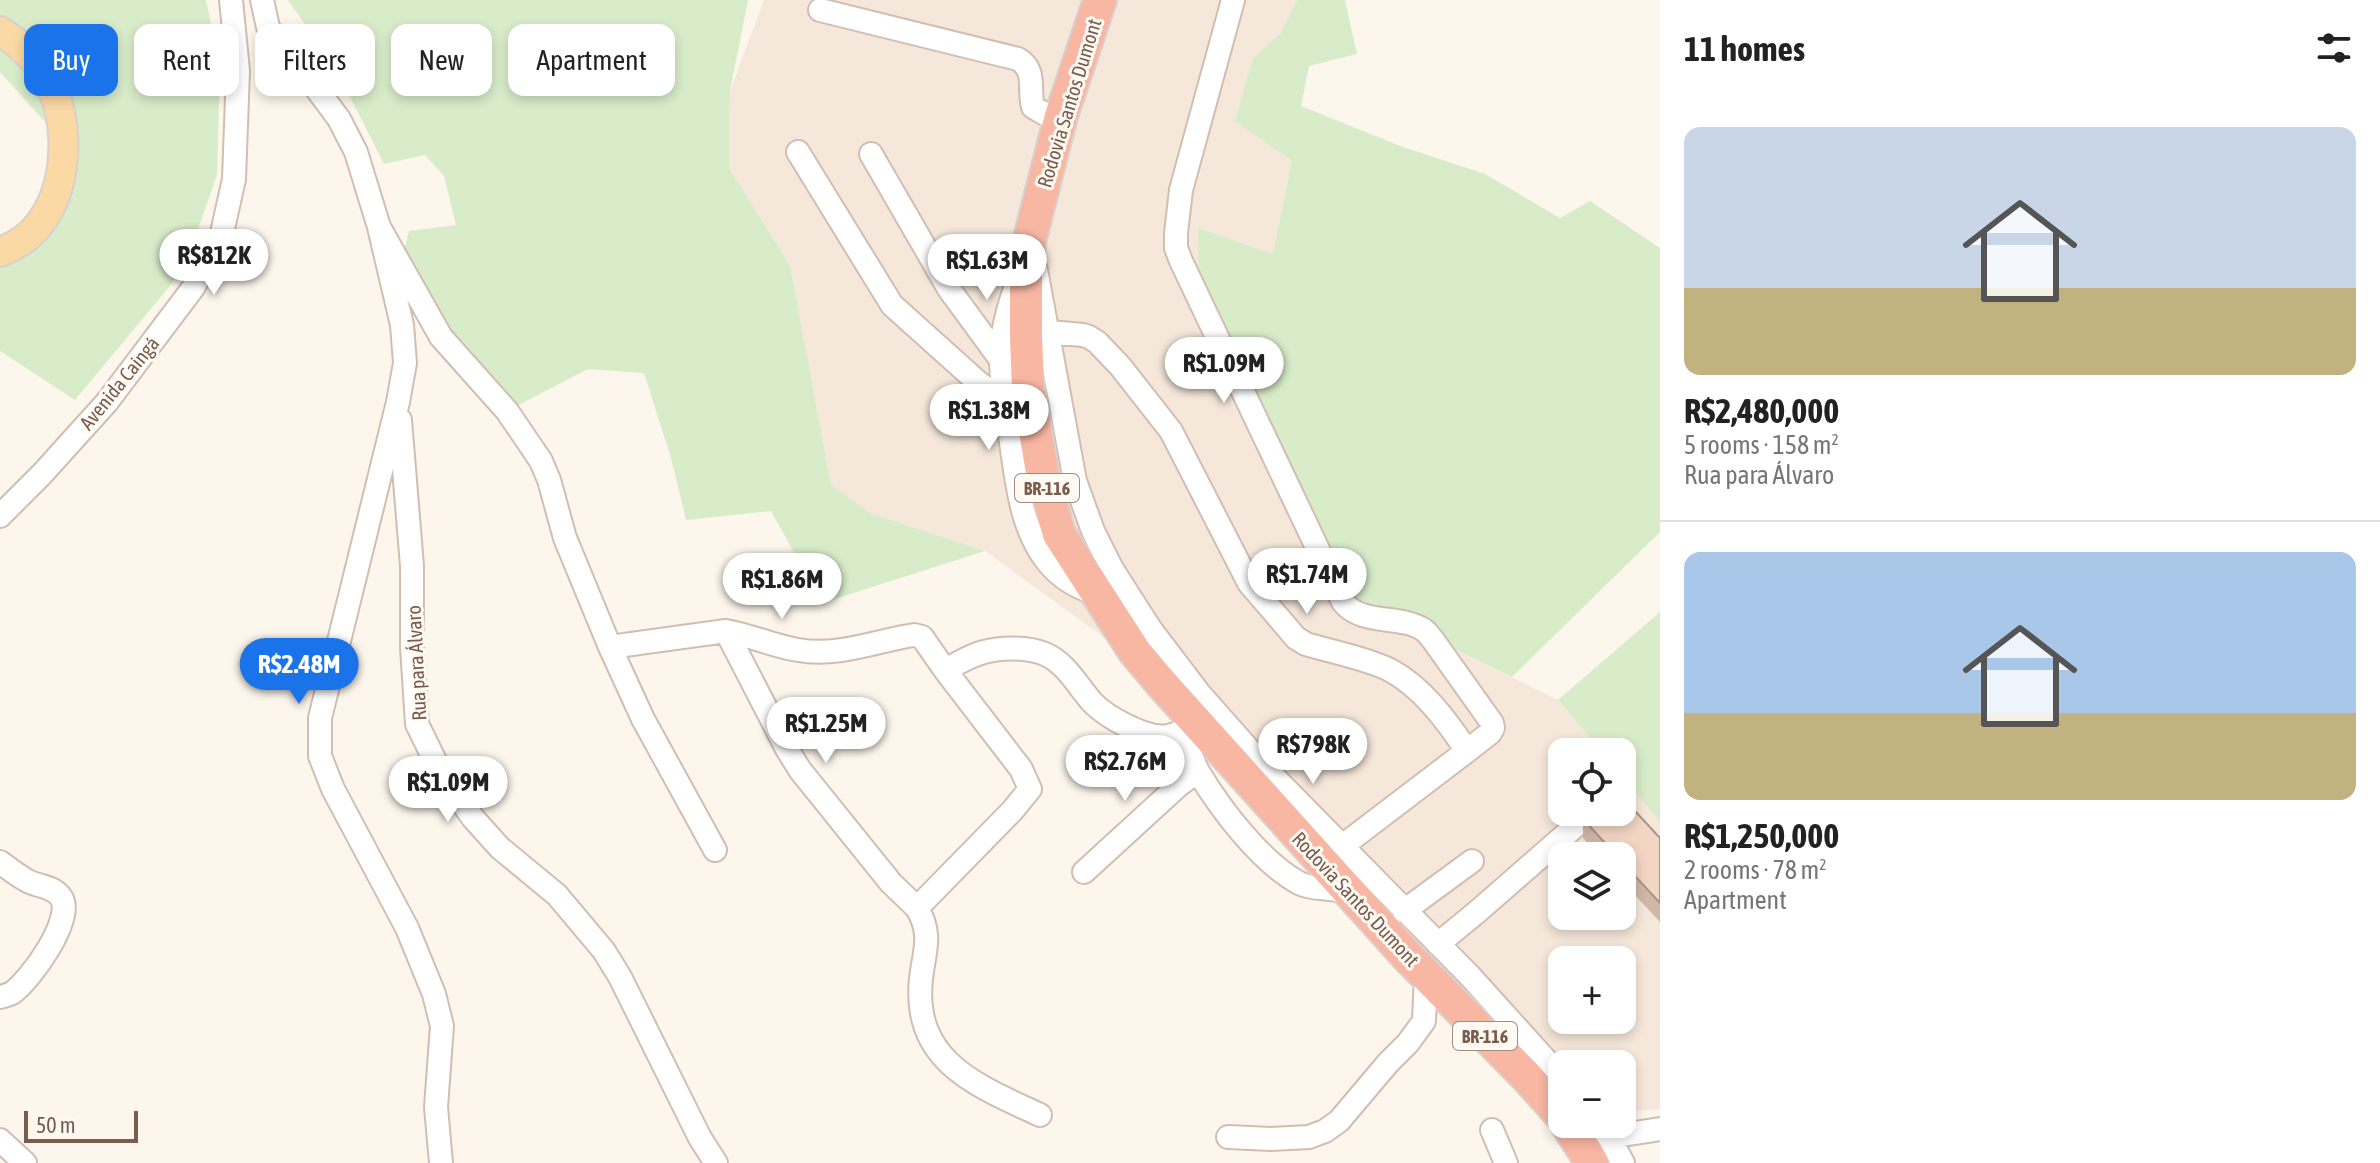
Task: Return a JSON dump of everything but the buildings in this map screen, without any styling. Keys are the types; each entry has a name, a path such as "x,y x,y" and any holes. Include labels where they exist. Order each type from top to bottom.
{"highway":[{"name":"Rodovia Santos Dumont","path":"1100,0 1061,116 1028,248 1026,336 1030,482 1044,534 1098,594 1135,652 1190,727 1548,1100"}],"main road":[{"path":"0,31 39,65 46,76 61,117 64,147 59,183 44,219 18,244 0,252"}],"street":[{"name":"Avenida Caingá","path":"0,516 107,402 193,288 222,233 235,164 238,71 231,0"},
{"path":"262,0 268,27 281,50 339,119 356,152 379,227 402,325 405,363 398,402 320,718 320,756 333,789 407,928 434,994 442,1026 436,1107 441,1163"},
{"path":"1233,0 1181,190 1176,248 1343,602 1350,611 1423,630 1493,728 1341,847"},
{"path":"820,10 1018,59 1030,70 1033,107 1045,114 1061,116"},
{"path":"798,152 892,305 980,384 1005,400"},
{"path":"871,154 949,289 1001,360"},
{"path":"379,227 441,337 507,411 541,461 565,538 610,647 643,719 715,850"},
{"path":"1028,248 1049,332 1075,481 1112,569 1174,662 1267,770 1469,975 1548,1062"},
{"path":"1028,248 1008,313 1001,360 1005,400 1030,482 1059,473 1075,481"},
{"path":"1049,332 1089,337 1120,366 1171,431 1249,583 1296,638 1306,644 1389,670 1404,680 1448,722 1467,751"},
{"name":"Rua para Álvaro","path":"398,402 412,566 412,647 417,724 442,775 473,818 500,848 557,895 604,951 700,1138 716,1163"},
{"path":"1044,534 1079,524 1087,514"},
{"path":"610,647 726,631 797,650 817,651 857,649 914,635 922,637 1021,769 1030,789 917,908"},
{"path":"726,631 800,770 891,883 917,908 925,922 927,946 920,1000 925,1028 936,1049 955,1071 1040,1115"},
{"path":"945,670 983,652 1042,652 1058,660 1094,704 1118,721 1157,737 1190,727 1198,771 1246,837 1288,877 1304,886 1344,891 1417,966 1424,1021 1339,1121 1309,1137 1228,1137"},
{"path":"1084,872 1198,771"},
{"path":"1438,944 1575,826"},
{"path":"1404,911 1472,861"},
{"path":"0,862 29,882 49,888 61,897 65,907 60,927 31,973 13,993 0,997"},
{"path":"1600,1141 1660,1129"},
{"path":"1492,1130 1506,1163"},
{"path":"0,1140 25,1163"},
{"path":"1600,1141 1623,1163"}],"shaded area":[{"path":"764,0 1297,0 1280,34 1253,58 1292,161 1273,255 1348,597 1558,700 1590,738 1548,738 1548,826 1636,826 1636,793 1660,822 1660,1109 1636,1111 1636,1050 1555,1050 1219,721 985,551 870,513 831,486 790,265 729,168 730,91"}],"green space":[{"path":"0,0 206,0 211,24 134,24 134,96 219,96 217,175 184,269 75,400 0,351 0,266 44,219 54,132 0,72"},
{"path":"288,0 748,0 730,91 729,168 790,265 831,485 870,513 985,551 822,603 771,511 686,520 671,458 644,373 588,369 507,411 402,259 409,231 456,225 444,176 425,155 384,164 350,96 375,96 375,24 305,24"},
{"path":"1297,0 1345,0 1357,54 1309,66 1301,106 1403,147 1485,174 1560,218 1590,201 1660,248 1660,532 1512,677 1348,597 1199,301 1198,228 1273,254 1292,161 1235,121 1253,58 1280,34"},
{"path":"1660,612 1660,822 1636,793 1636,738 1590,738 1558,700"}]}
